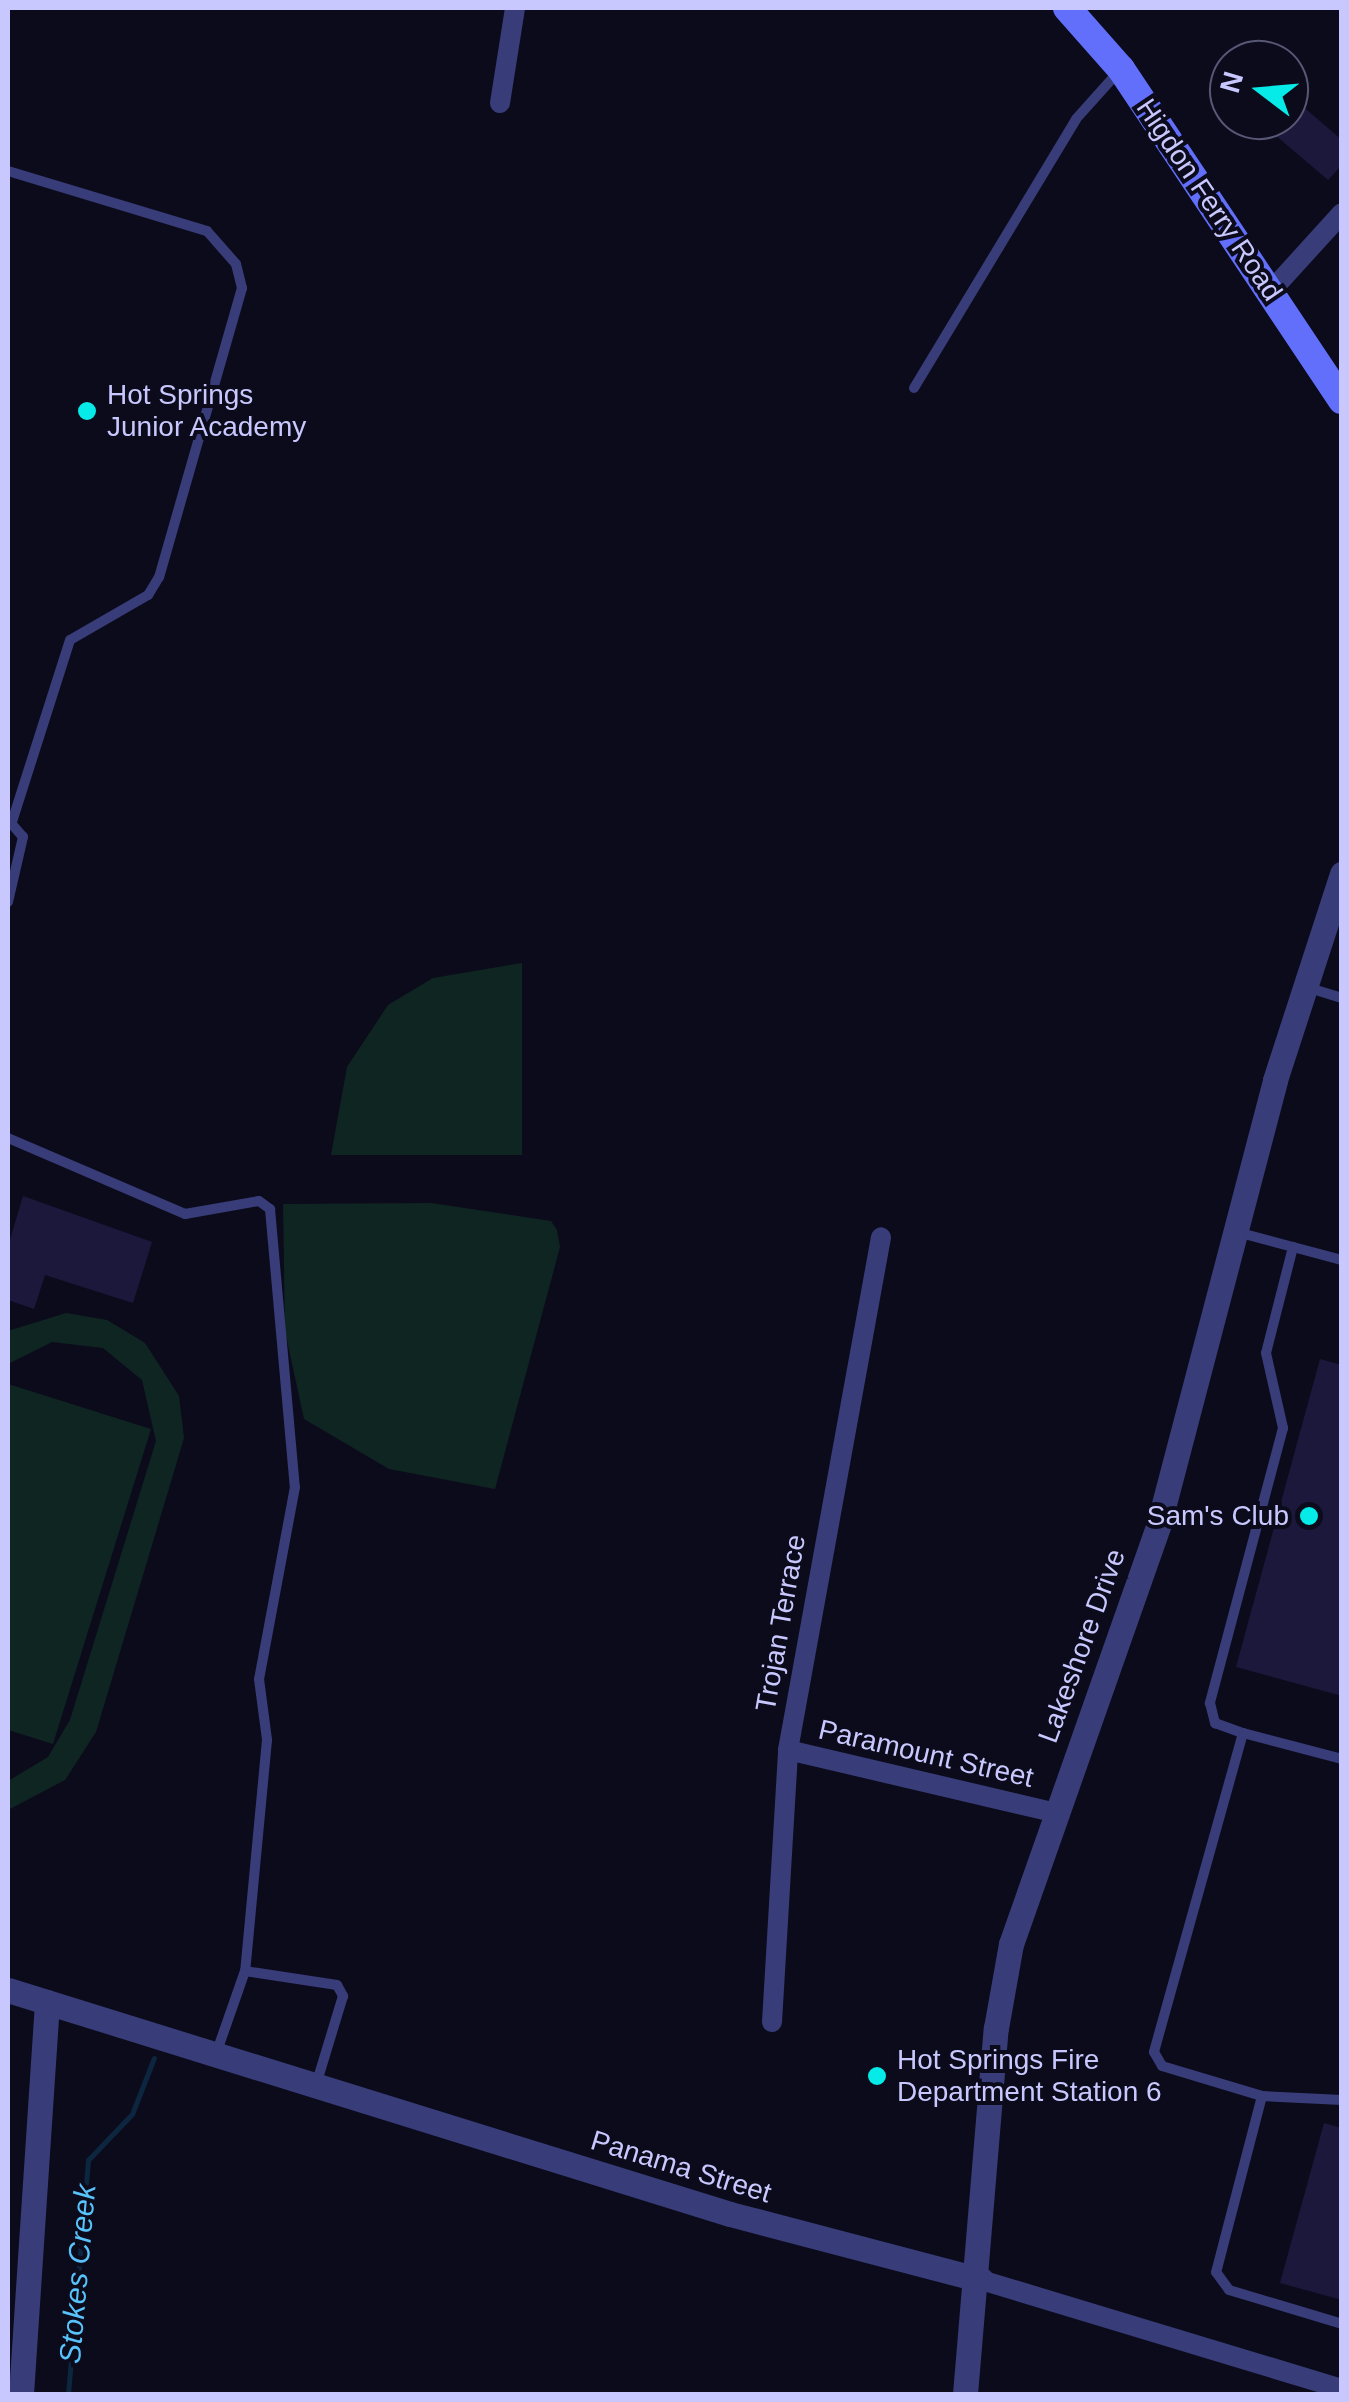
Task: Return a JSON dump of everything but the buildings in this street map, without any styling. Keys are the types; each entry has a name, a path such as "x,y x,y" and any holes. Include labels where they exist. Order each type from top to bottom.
{"main road":[{"name":"Higdon Ferry Road","path":"1067,8 1121,69 1342,400"}],"street":[{"path":"500,103 515,8"},
{"path":"1272,290 1342,213"},
{"name":"Lakeshore Drive","path":"965,2394 980,2280 996,2028 1052,1812 1160,1523 1305,987 1340,884"},
{"name":"Trojan Terrace","path":"772,2022 788,1750 881,1237"},
{"name":"Paramount Street","path":"788,1750 1052,1812"},
{"name":"Panama Street","path":"8,1990 730,2214 980,2280 1336,2390"},
{"path":"21,2394 46,2002"}],"lane":[{"path":"914,388 1076,119 1121,69"},
{"path":"8,170 207,231 236,264 242,288 160,578 148,595 70,640 10,821 22,837 8,902"},
{"path":"1305,987 1342,998"},
{"path":"8,1138 185,1214 259,1201 270,1209 295,1488 259,1679 268,1740 245,1971 216,2054"},
{"path":"1236,1232 1342,1260"},
{"path":"1293,1247 1266,1353 1283,1428 1210,1702 1215,1724 1342,1759"},
{"path":"1243,1733 1154,2052 1162,2066 1262,2096 1342,2100"},
{"path":"245,1971 337,1985 343,1996 316,2086"},
{"path":"1262,2096 1216,2272 1229,2290 1342,2324"}],"green space":[{"path":"522,963 522,1155 331,1155 347,1067 388,1005 433,978"},
{"path":"431,1203 551,1221 557,1230 560,1247 495,1489 389,1469 304,1419 285,1331 283,1204"},
{"path":"66,1313 107,1320 145,1343 179,1396 184,1438 96,1732 65,1780 8,1810 8,1781 48,1757 70,1720 156,1441 142,1380 103,1348 52,1342 8,1364 8,1331"},
{"path":"8,1384 151,1429 53,1744 8,1730"}],"waterway":[{"name":"Stokes Creek","path":"68,2394 88,2160 132,2114 154,2058"}],"place":[{"name":"Hot Springs Junior Academy","path":"87,411"},
{"name":"Sam's Club","path":"1309,1516"},
{"name":"Hot Springs Fire Department Station 6","path":"877,2076"}]}
